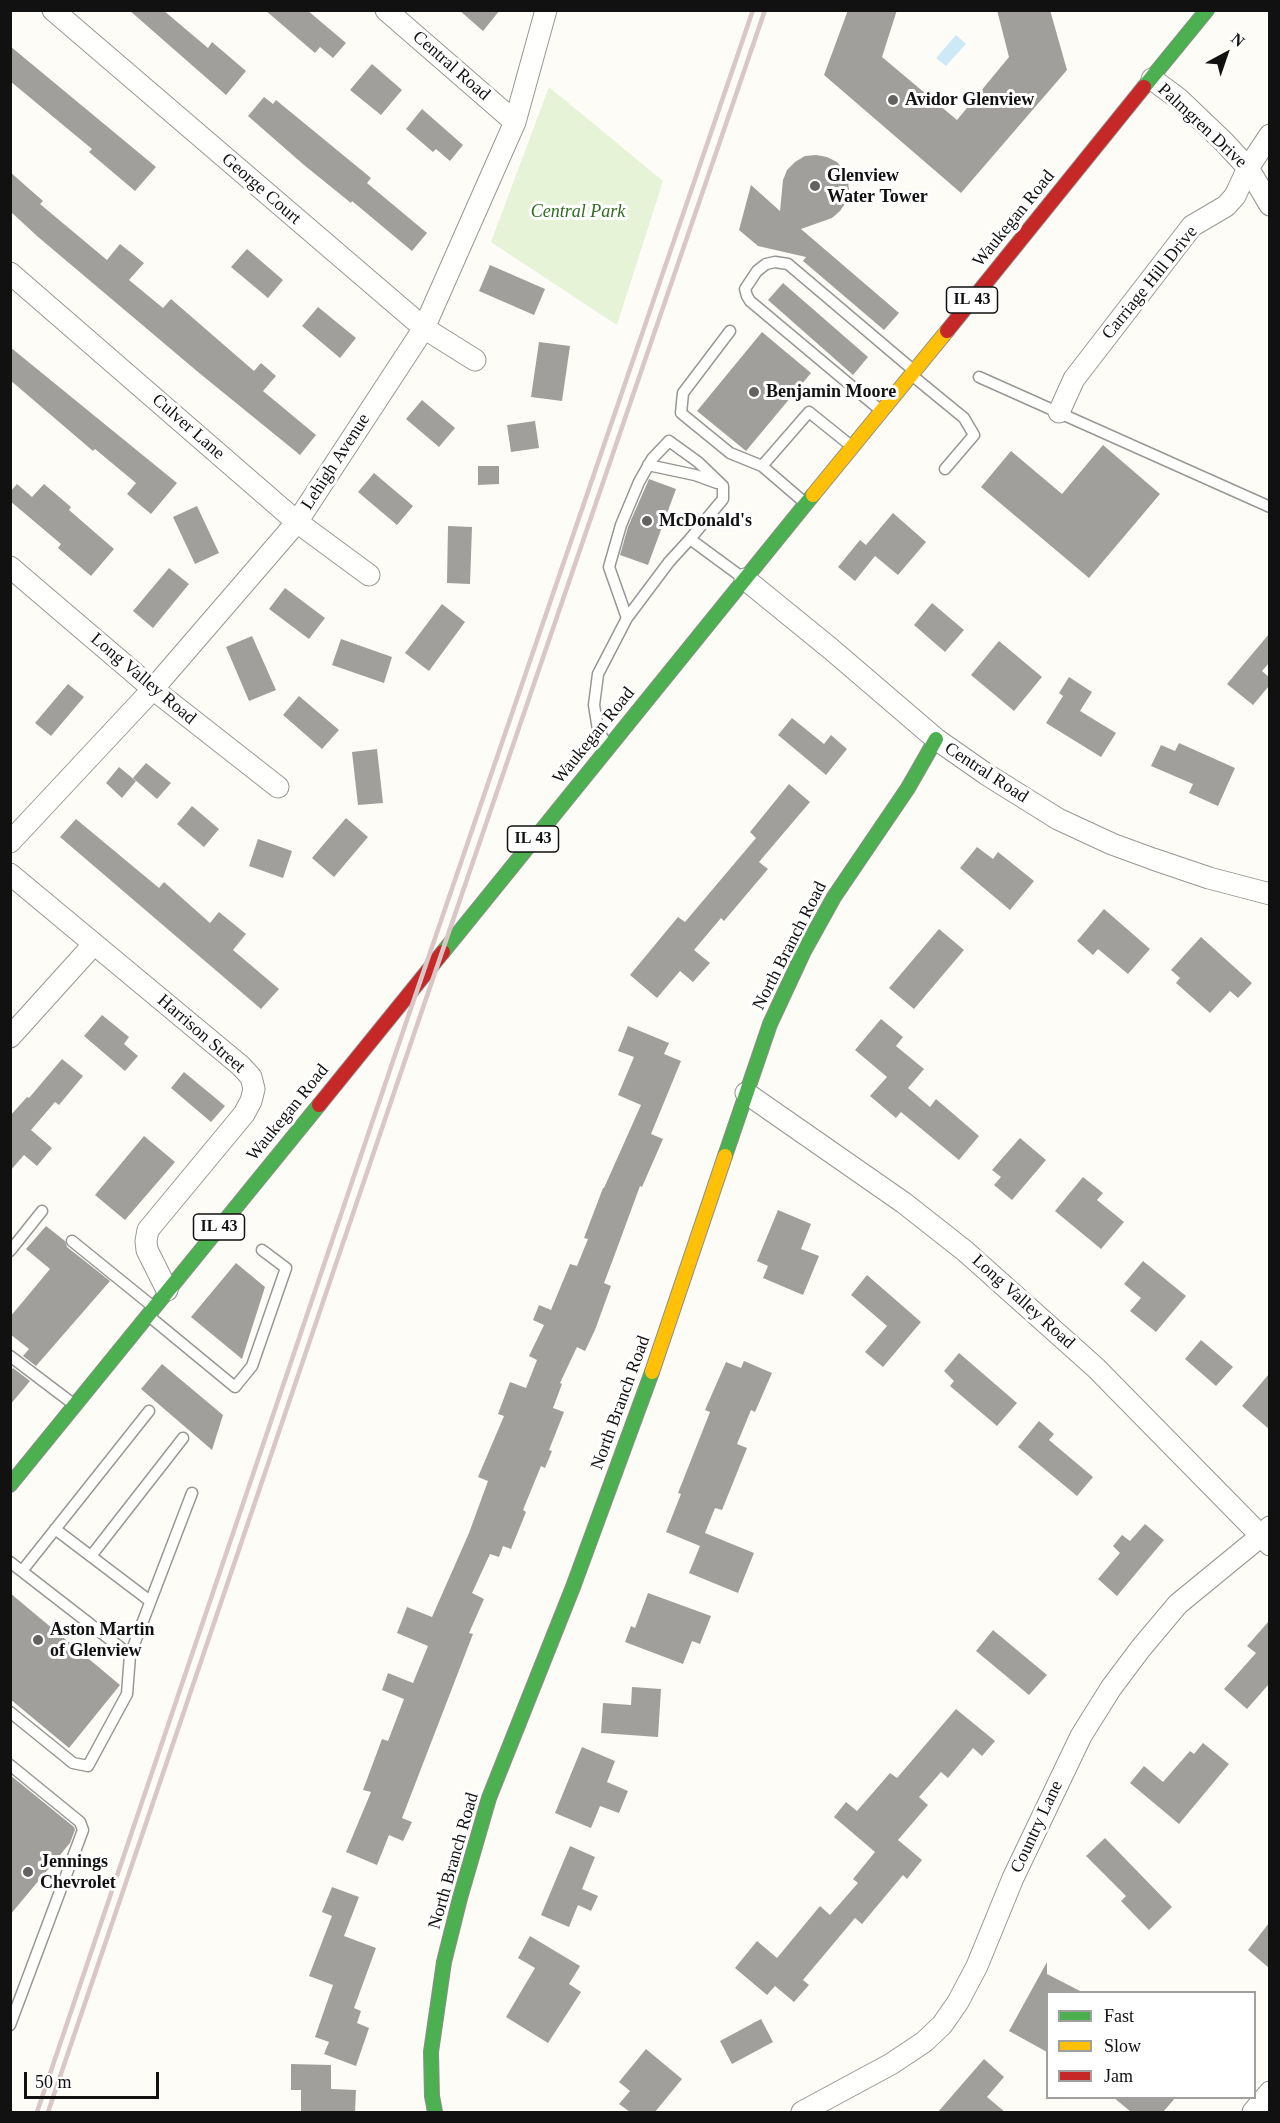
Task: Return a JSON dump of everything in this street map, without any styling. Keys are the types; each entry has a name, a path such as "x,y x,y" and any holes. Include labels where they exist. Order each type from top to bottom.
{"main road":[{"name":"Waukegan Road","path":"10,1485 1152,79 1200,14"},
{"name":"North Branch Road","path":"435,2112 432,2096 431,2052 444,1962 489,1798 573,1587 648,1384 770,1024 804,951 834,897 908,788 936,739"}],"street":[{"name":"George Court","path":"53,10 424,328 475,360"},
{"name":"Central Road","path":"386,10 515,122"},
{"name":"Lehigh Avenue","path":"10,843 153,689 297,522 424,328 515,122 546,10"},
{"name":"Palmgren Drive","path":"1152,79 1179,99 1224,142 1248,168 1269,205"},
{"name":"Carriage Hill Drive","path":"1059,411 1074,378 1192,226 1226,206 1235,196 1248,168 1269,135"},
{"name":"Culver Lane","path":"10,273 297,522 369,575"},
{"name":"Long Valley Road","path":"10,567 153,689 278,787"},
{"name":"Central Road","path":"745,579 936,739 986,774 1069,824 1153,859 1209,878 1269,892"},
{"name":"Harrison Street","path":"10,874 251,1077 254,1089 251,1101 244,1113 148,1230 147,1250 167,1290"},
{"path":"10,1037 94,944"},
{"name":"Long Valley Road","path":"746,1093 904,1203 965,1251 1096,1368 1267,1536"},
{"name":"Country Lane","path":"802,2112 891,2064 924,2042 942,2025 958,2002 977,1966 1013,1878 1077,1746 1111,1688 1141,1647 1178,1604 1267,1536"},
{"path":"1253,2112 1269,2092"}],"lane":[{"path":"882,411 750,301 746,289 757,271 766,264 775,262 788,264 964,418 975,435 945,469"},
{"path":"730,332 683,393 681,413 730,453 762,466 806,504"},
{"path":"979,377 1269,507"},
{"path":"762,466 809,412 852,447"},
{"path":"608,747 598,730 594,705 598,674 627,618 669,562 723,499 723,486 698,462 669,441 648,465 621,525 609,567 627,618"},
{"path":"648,465 695,476 723,486"},
{"path":"690,539 745,579"},
{"path":"10,1251 42,1211"},
{"path":"72,1241 236,1387 252,1366 286,1268 262,1250"},
{"path":"10,1356 74,1406"},
{"path":"22,1571 149,1411"},
{"path":"91,1556 183,1438"},
{"path":"10,1712 73,1763 88,1766 127,1694 130,1655 192,1492"},
{"path":"55,1529 150,1601"},
{"path":"10,1563 130,1655"},
{"path":"10,1765 80,1822 83,1830 10,2025"}],"green space":[{"name":"Central Park","path":"549,87 663,181 617,325 491,242"}],"water":[{"path":"956,35 966,44 946,66 936,58"}],"building":[{"path":"129,10 163,10 208,48 212,42 246,71 226,95"},
{"path":"265,10 307,10 346,43 333,58 320,47 315,53"},
{"path":"459,10 500,10 483,31"},
{"name":"Avidor Glenview","path":"848,10 897,10 882,57 957,120 1009,57 997,10 1050,10 1067,70 961,193 824,75"},
{"path":"10,46 156,167 135,191 89,152 92,149 10,81"},
{"path":"372,64 402,90 381,115 350,90"},
{"path":"264,97 273,104 276,100 371,178 367,183 427,233 412,251 304,165 248,116"},
{"path":"422,109 463,145 450,161 436,149 433,152 406,129"},
{"path":"816,155 837,162 844,170 849,191 846,202 832,218 801,229 899,313 884,330 803,261 806,257 758,246 739,230 751,185 780,211 783,180 787,170 805,156"},
{"path":"10,172 43,201 40,204 107,260 120,244 144,263 129,280 163,308 171,299 254,371 261,363 276,376 263,391 316,435 300,455 198,372 10,211"},
{"path":"247,249 283,280 268,298 231,267"},
{"path":"490,265 545,289 534,315 479,291"},
{"path":"783,283 868,357 853,375 768,300"},
{"path":"318,307 356,338 340,358 302,326"},
{"name":"Benjamin Moore","path":"762,332 811,373 746,451 697,411"},
{"path":"539,342 570,346 562,401 531,397"},
{"path":"10,347 177,483 151,514 127,494 136,483 95,449 93,451 10,380"},
{"path":"422,400 455,428 439,447 406,419"},
{"path":"535,421 539,448 511,452 507,425"},
{"path":"1103,445 1160,494 1089,578 981,487 1011,451 1062,494"},
{"path":"478,466 499,466 499,484 478,485"},
{"path":"374,473 413,506 397,525 358,492"},
{"name":"McDonald's","path":"649,479 676,489 648,565 620,555 628,527"},
{"path":"17,484 32,497 44,484 71,507 69,510 114,549 91,576 58,548 61,544 10,501 10,492"},
{"path":"197,506 219,553 195,564 173,517"},
{"path":"893,513 926,542 898,575 875,556 855,581 838,567 860,540 866,545"},
{"path":"448,526 472,527 470,584 447,583"},
{"path":"169,568 189,584 153,628 133,611"},
{"path":"285,588 325,618 309,639 269,609"},
{"path":"932,603 964,630 945,652 914,625"},
{"path":"442,604 465,622 429,671 405,653"},
{"path":"1269,634 1269,663 1262,671 1269,677 1269,686 1253,705 1227,684"},
{"path":"252,636 276,690 249,701 226,647"},
{"path":"341,639 392,657 384,683 332,665"},
{"path":"999,641 1042,677 1014,711 971,675"},
{"path":"1069,677 1092,692 1080,711 1116,733 1101,757 1046,723 1063,696 1059,693"},
{"path":"68,684 84,697 51,736 35,723"},
{"path":"299,696 339,730 322,749 283,715"},
{"path":"792,718 824,744 831,735 847,749 826,775 778,735"},
{"path":"1179,743 1235,768 1218,806 1189,793 1193,784 1151,766 1161,745 1175,751"},
{"path":"377,749 383,803 358,805 352,752"},
{"path":"146,763 171,783 157,799 133,778"},
{"path":"119,767 136,781 122,798 106,783"},
{"path":"789,784 810,802 759,862 768,869 724,921 721,918 694,950 710,963 693,982 680,971 657,998 630,975 678,917 685,922 756,838 750,832"},
{"path":"192,806 219,829 204,847 177,824"},
{"path":"346,818 368,837 334,877 312,858"},
{"path":"76,819 159,888 164,882 210,923 219,912 246,934 233,950 279,989 261,1009 60,837"},
{"path":"258,839 292,851 283,878 249,866"},
{"path":"977,847 993,859 998,852 1034,881 1010,910 960,868"},
{"path":"1104,909 1150,949 1128,974 1098,949 1093,955 1077,941"},
{"path":"939,929 964,950 914,1009 889,988"},
{"path":"1201,937 1252,983 1238,998 1230,991 1210,1013 1176,983 1180,978 1171,970"},
{"path":"102,1015 129,1037 124,1044 138,1056 125,1071 84,1036"},
{"path":"881,1019 903,1037 896,1046 924,1069 908,1088 930,1107 936,1099 979,1136 959,1160 901,1112 896,1118 870,1096 887,1077 855,1050"},
{"path":"628,1026 669,1043 664,1054 681,1061 651,1134 663,1139 642,1187 640,1186 604,1283 611,1286 595,1330 585,1351 577,1347 560,1383 562,1384 553,1408 564,1412 549,1450 552,1451 545,1468 541,1466 523,1510 526,1512 511,1549 503,1546 499,1557 490,1554 472,1593 484,1599 469,1633 473,1634 402,1818 412,1822 403,1841 389,1835 377,1865 346,1852 371,1792 363,1790 382,1739 388,1741 404,1699 382,1690 388,1673 413,1683 428,1646 397,1633 407,1607 432,1617 469,1533 488,1481 478,1477 504,1416 498,1414 510,1382 526,1388 537,1360 529,1356 544,1325 533,1320 539,1305 551,1310 570,1264 577,1266 588,1239 584,1238 603,1188 641,1105 618,1095 634,1057 618,1051"},
{"path":"62,1059 83,1076 59,1105 55,1102 31,1130 52,1148 37,1166 24,1155 10,1171 10,1116 27,1097 29,1098"},
{"path":"184,1072 225,1106 211,1122 171,1088"},
{"path":"144,1136 175,1162 125,1220 95,1195"},
{"path":"1020,1138 1046,1160 1012,1200 994,1185 1001,1177 992,1170"},
{"path":"1083,1177 1103,1193 1097,1200 1124,1222 1101,1249 1055,1211"},
{"path":"778,1210 811,1224 801,1249 819,1256 803,1295 763,1278 768,1266 757,1261"},
{"path":"46,1226 65,1241 67,1247 110,1281 36,1366 23,1356 29,1349 10,1334 10,1317 50,1269 26,1249"},
{"path":"1143,1261 1186,1296 1156,1332 1130,1311 1141,1298 1124,1284"},
{"path":"236,1263 265,1287 242,1359 191,1317"},
{"path":"867,1275 921,1322 883,1367 865,1352 887,1326 851,1295"},
{"path":"1201,1340 1233,1367 1216,1386 1185,1359"},
{"path":"959,1353 1017,1403 997,1426 950,1386 954,1381 944,1371"},
{"path":"744,1361 772,1373 755,1412 751,1410 737,1444 747,1448 722,1510 715,1508 705,1533 754,1553 738,1593 689,1573 700,1546 666,1532 681,1494 678,1493 710,1412 705,1410 726,1362 741,1368"},
{"path":"162,1364 223,1415 212,1450 141,1389"},
{"path":"13,1368 30,1381 10,1405 10,1372"},
{"path":"1269,1374 1269,1429 1242,1406"},
{"path":"1039,1421 1054,1434 1049,1440 1093,1477 1077,1496 1018,1447"},
{"path":"1145,1524 1164,1540 1117,1596 1098,1579 1120,1553 1113,1546 1122,1535 1130,1541"},
{"name":"Aston Martin of Glenview","path":"10,1593 120,1685 69,1748 10,1699"},
{"path":"648,1593 711,1616 700,1644 692,1641 683,1664 625,1642 631,1626 635,1628"},
{"path":"1269,1621 1269,1684 1247,1709 1224,1689 1256,1653 1247,1646"},
{"path":"993,1630 1047,1675 1029,1695 976,1651"},
{"path":"632,1687 661,1689 658,1737 601,1733 603,1703 631,1705"},
{"path":"956,1709 995,1741 982,1756 973,1748 948,1778 941,1772 919,1797 928,1805 898,1840 922,1860 907,1879 903,1875 862,1924 855,1918 803,1980 809,1985 794,2002 775,1986 767,1995 735,1968 757,1941 777,1958 820,1906 830,1915 858,1883 853,1879 875,1852 834,1817 846,1802 857,1811 890,1773 897,1778"},
{"path":"1203,1743 1229,1764 1179,1824 1130,1783 1144,1766 1163,1782 1190,1751 1194,1754"},
{"path":"582,1747 615,1761 607,1782 628,1791 619,1813 600,1806 591,1828 555,1813"},
{"name":"Jennings Chevrolet","path":"10,1775 75,1830 70,1843 10,1915"},
{"path":"1105,1838 1172,1907 1149,1930 1121,1901 1126,1896 1086,1856"},
{"path":"570,1846 595,1857 582,1889 598,1896 591,1911 578,1905 569,1927 541,1915"},
{"path":"332,1887 359,1897 344,1936 376,1948 354,2008 361,2011 357,2023 369,2028 356,2066 324,2054 329,2042 315,2037 333,1985 309,1976 332,1916 322,1912"},
{"path":"1269,1923 1269,1968 1248,1950"},
{"path":"530,1936 580,1966 569,1984 581,1992 548,2043 506,2017 535,1968 518,1958"},
{"path":"1047,1962 1047,1974 1080,1991 1046,1991 1046,2051 1009,2031"},
{"path":"761,2019 773,2042 732,2064 720,2041"},
{"path":"646,2049 682,2079 655,2112 630,2112 619,2104 630,2091 619,2082"},
{"path":"984,2059 1004,2077 987,2097 1005,2112 938,2112"},
{"path":"291,2064 331,2065 331,2089 356,2090 355,2112 301,2112 301,2090 291,2090"},
{"path":"1115,2099 1174,2099 1163,2112 1131,2112"}],"railway":[{"path":"37,2112 396,1052 753,10"},
{"path":"48,2112 765,10"}],"traffic: fast":[{"path":"1144,87 1207,10"},
{"path":"443,952 813,495"},
{"path":"725,1156 770,1024 804,951 834,897 908,788 936,739"},
{"path":"10,1485 319,1105"},
{"path":"435,2112 432,2096 431,2052 444,1962 489,1798 573,1587 652,1372"}],"traffic: slow":[{"path":"813,495 947,331"},
{"path":"652,1372 725,1156"}],"traffic: jam":[{"path":"947,331 1144,87"},
{"path":"319,1105 443,952"}],"place":[{"name":"Avidor Glenview","path":"893,100"},
{"name":"Glenview Water Tower","path":"815,186"},
{"name":"Benjamin Moore","path":"754,392"},
{"name":"McDonald's","path":"647,521"},
{"name":"Aston Martin of Glenview","path":"38,1640"},
{"name":"Jennings Chevrolet","path":"28,1872"}]}
